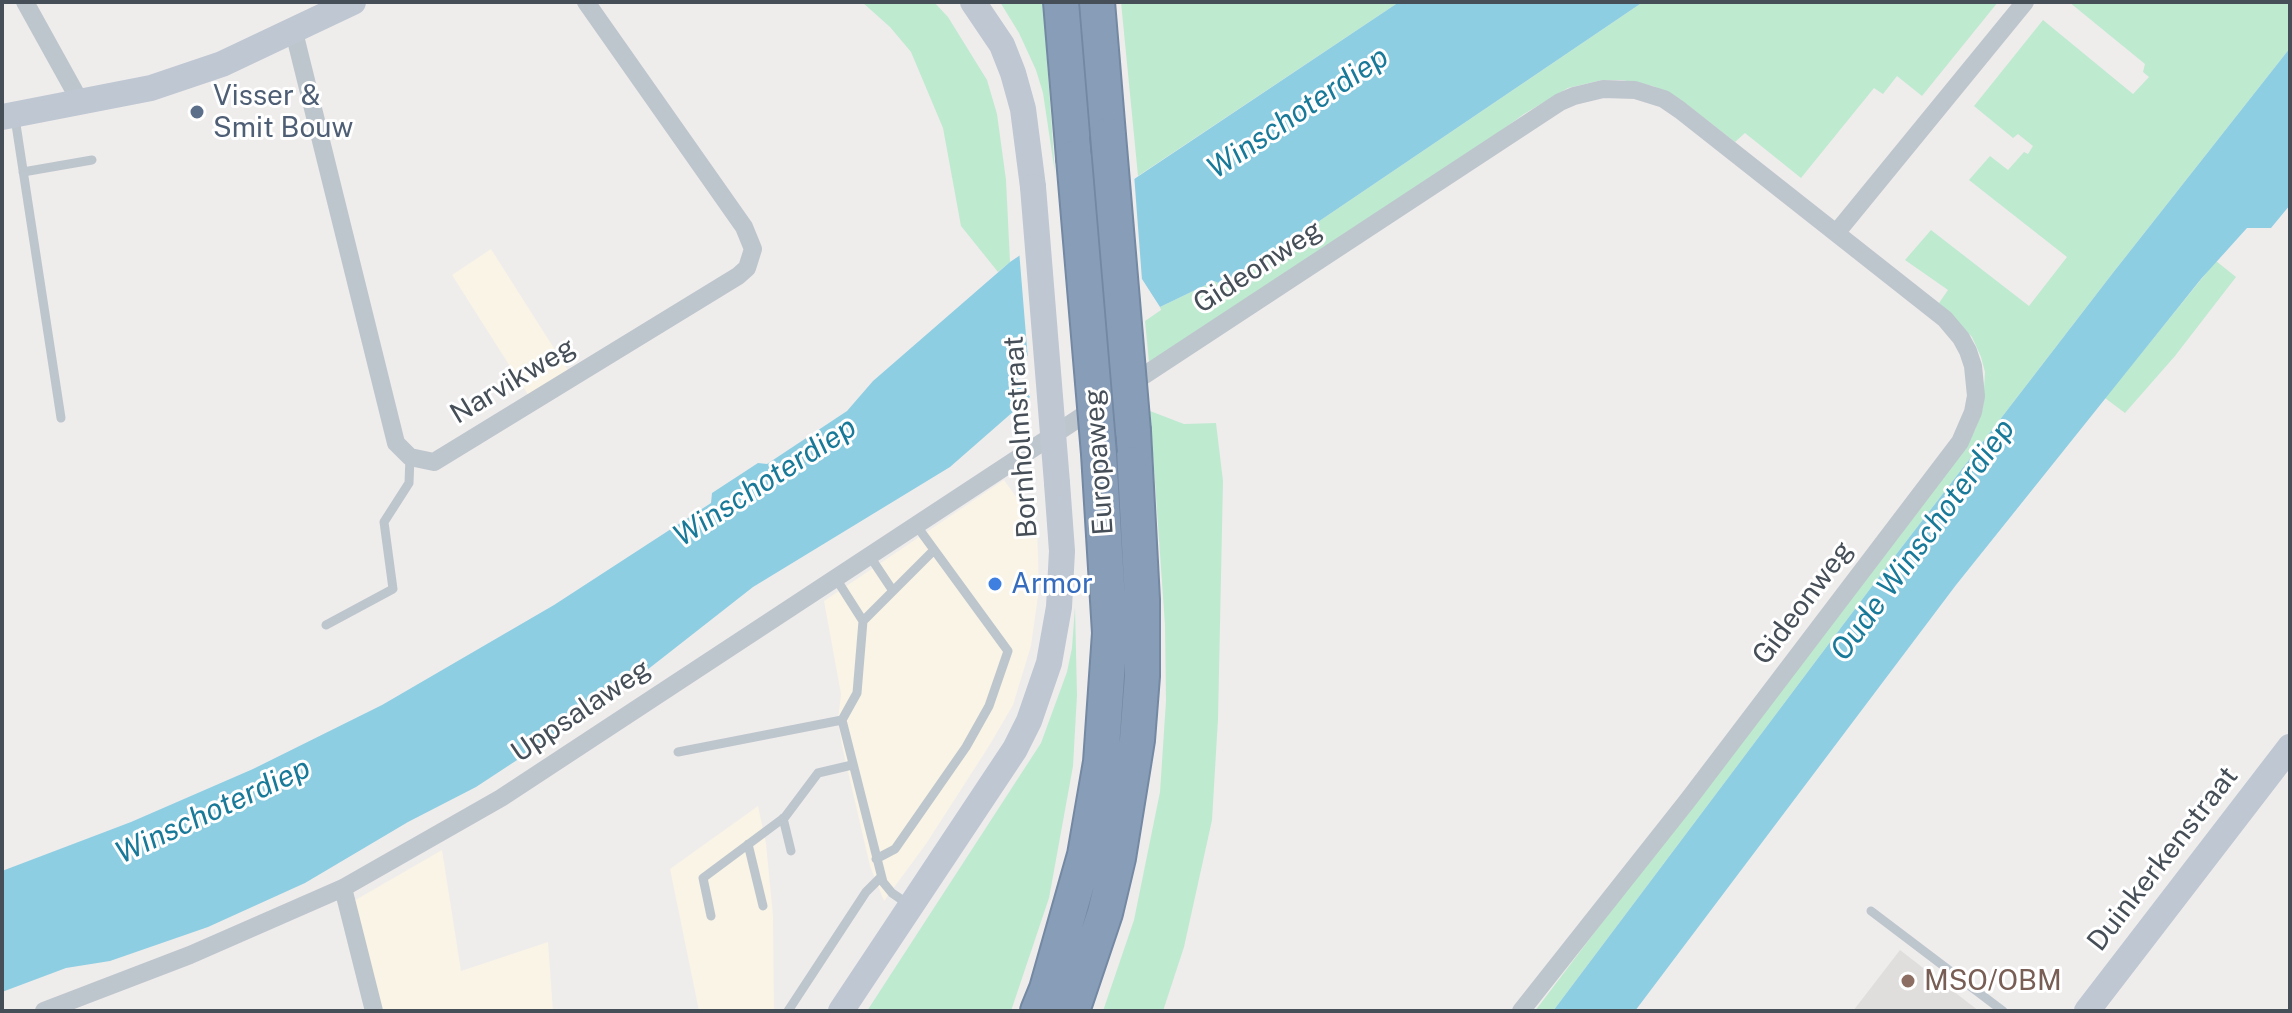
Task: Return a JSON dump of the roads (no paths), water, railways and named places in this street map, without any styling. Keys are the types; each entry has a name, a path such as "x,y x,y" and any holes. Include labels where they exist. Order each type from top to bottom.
{"highway":[{"name":"Europaweg","path":"1038,1011 1085,855 1106,719 1110,633 1099,454 1061,2"},
{"name":"Europaweg","path":"1072,1011 1105,913 1118,858 1137,740 1142,676 1142,600 1133,431 1097,2"}],"street":[{"path":"25,2 81,103"},
{"path":"8,116 151,88 222,64 353,2"},
{"name":"Narvikweg","path":"410,457 434,462 747,268 753,249 744,227 586,2"},
{"name":"Bornholmstraat","path":"841,1011 1015,749 1040,692 1055,635 1062,579 1057,483 1033,187 1023,109 1002,45 973,2"},
{"path":"1837,232 2025,2"},
{"path":"294,32 396,443 410,457"},
{"name":"Gideonweg","path":"1115,394 1560,102 1589,92 1619,88 1664,99 1837,232 1945,319 1961,338 1973,366 1975,385 1968,428 1745,725 1521,1011"},
{"name":"Uppsalaweg","path":"44,1011 190,955 343,888 501,798 1115,394"},
{"name":"Duinkerkenstraat","path":"2087,1011 2290,747"},
{"path":"343,888 374,1011"}],"lane":[{"path":"8,116 23,172 61,418"},
{"path":"23,172 92,160"},
{"path":"326,625 393,589 384,522 409,483 410,457"},
{"path":"876,859 895,849 966,747 989,706 1008,651 916,525"},
{"path":"863,621 934,550"},
{"path":"869,555 893,591"},
{"path":"835,577 863,621 857,693 842,720 852,765 881,877 886,887 911,906"},
{"path":"678,752 842,720"},
{"path":"711,916 703,878 783,818 818,773 852,765"},
{"path":"783,818 791,851"},
{"path":"748,844 763,906"},
{"path":"788,1011 866,892 881,877"},
{"path":"1871,911 2003,1011"}],"water":[{"name":"Winschoterdiep","path":"1399,2 1643,2 1244,272 1229,288 1214,281 1160,307 1139,279 1010,368 1030,397 950,467 753,587 610,699 476,787 408,822 305,883 208,927 110,961 66,968 2,992 2,871 131,822 253,769 382,705 554,605 711,503 712,493 758,463 767,464 847,411 873,381 1010,262"},
{"name":"Oude Winschoterdiep","path":"2290,48 2290,205 2271,228 2247,228 2201,279 1956,585 1635,1011 1553,1011 1888,565"}],"place":[{"name":"Visser & Smit Bouw","path":"197,112"},
{"name":"Armor","path":"995,584"},
{"name":"MSO/OBM","path":"1908,981"}]}
